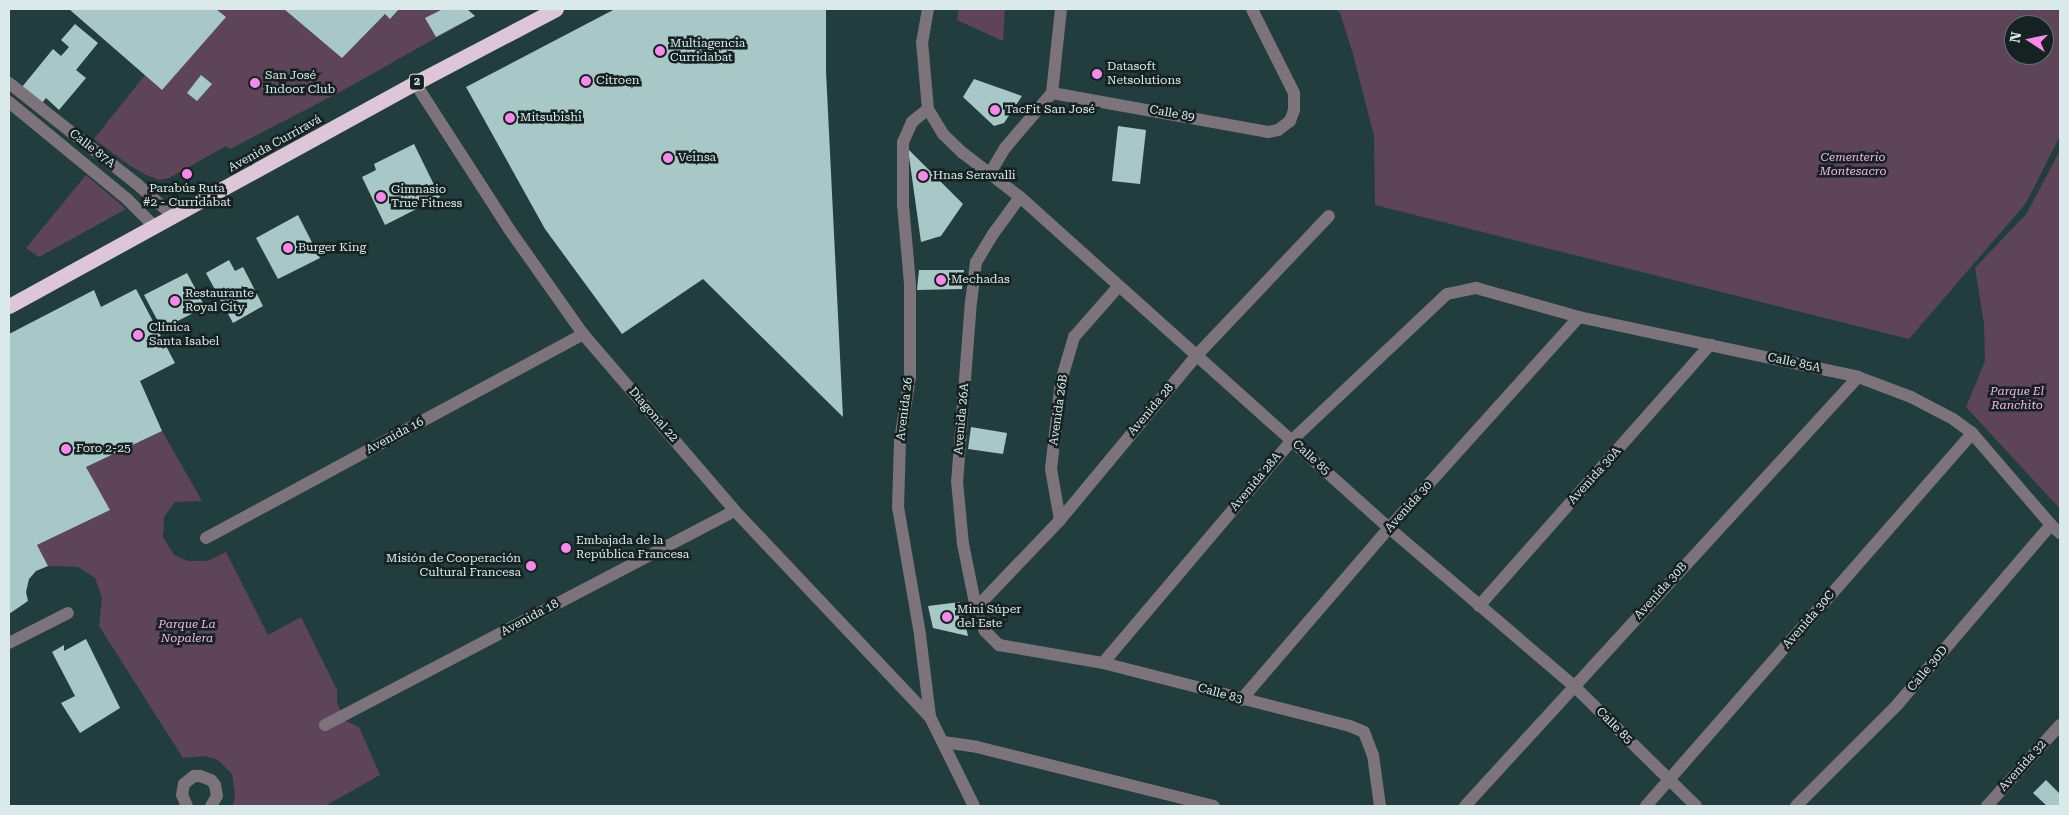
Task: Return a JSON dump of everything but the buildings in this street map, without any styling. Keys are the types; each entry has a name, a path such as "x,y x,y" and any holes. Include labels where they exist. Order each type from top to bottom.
{"highway":[{"name":"Avenida Curriravá","path":"9,306 415,83 556,9"}],"street":[{"path":"928,9 922,42 928,108"},
{"path":"990,172 1005,148 1052,93 1060,9"},
{"name":"Calle 89","path":"1052,93 1268,132 1278,130 1290,122 1294,110 1294,93 1252,9"},
{"name":"Calle 87A","path":"9,83 137,184 173,216"},
{"name":"Diagonal 22","path":"415,83 509,228 583,334 735,510 930,717"},
{"name":"Calle 87A","path":"9,102 127,199 156,226"},
{"name":"Calle 85","path":"928,108 943,134 1020,198 1389,528 1574,686 1696,806"},
{"name":"Avenida 26","path":"928,108 912,122 903,142 904,206 910,284 910,368 900,441 898,507 920,635 930,717 974,806"},
{"path":"44,131 55,119"},
{"name":"Avenida 26A","path":"999,645 984,631 976,608 964,544 957,481 971,301 976,262 993,234 1020,198"},
{"name":"Avenida 28","path":"976,608 1060,520 1196,356 1329,216"},
{"name":"Avenida 26B","path":"1060,520 1051,469 1061,381 1074,337 1118,287"},
{"name":"Calle 85A","path":"1476,288 1579,317 1858,377 1911,397 1953,419 1972,433 2055,529"},
{"name":"Avenida 28A","path":"1102,663 1291,441 1447,294 1476,288"},
{"name":"Avenida 30","path":"1241,700 1389,528 1579,317"},
{"name":"Avenida 16","path":"206,538 583,334"},
{"name":"Avenida 30A","path":"1479,606 1710,346"},
{"name":"Avenida 30B","path":"1465,806 1858,377"},
{"name":"Avenida 30C","path":"1646,806 1972,433"},
{"name":"Avenida 18","path":"325,725 735,510"},
{"name":"Calle 30D","path":"1796,806 1897,705 2055,529"},
{"path":"9,643 68,613"},
{"name":"Calle 83","path":"999,645 1102,663 1241,700 1350,726 1364,732 1373,755 1380,806"},
{"name":"Avenida 32","path":"1987,806 2060,725"},
{"path":"943,742 977,747 1214,806"},
{"path":"181,805 184,784 194,776 200,776 206,777 215,785 217,796 211,806"}],"green space":[{"name":"San José Indoor Club","path":"69,9 467,9 475,16 340,92 230,149 226,146 169,178 159,180 129,165 94,139 145,75"},
{"path":"959,9 1005,9 1003,41 957,20"},
{"name":"Cementerio Montesacro","path":"1336,9 2060,9 2060,136 2026,203 1909,339 1375,205 1374,136 1353,54 1340,13"},
{"name":"Parque El Ranchito","path":"2059,152 2060,509 1966,407 1985,361 1984,324 1975,268 2027,213"},
{"path":"86,175 126,209 39,257 26,248"},
{"name":"Parque La Nopalera","path":"162,431 202,501 175,502 164,517 163,537 174,555 188,561 207,561 226,552 268,635 301,617 337,690 337,702 344,720 359,727 380,775 325,806 233,806 235,795 232,774 218,760 204,756 183,758 99,626 102,598 95,578 78,567 48,566 37,545 110,510 86,467"}],"place":[{"name":"Multiagencia Curridabat","path":"660,51"},
{"name":"Datasoft Netsolutions","path":"1097,74"},
{"name":"Citroen","path":"586,81"},
{"name":"San José Indoor Club","path":"255,83"},
{"name":"TacFit San José","path":"995,110"},
{"name":"Mitsubishi","path":"510,118"},
{"name":"Veinsa","path":"668,158"},
{"name":"Parabús Ruta #2 - Curridabat","path":"187,174"},
{"name":"Hnas Seravalli","path":"923,176"},
{"name":"Gimnasio True Fitness","path":"381,197"},
{"name":"Burger King","path":"288,248"},
{"name":"Mechadas","path":"941,280"},
{"name":"Restaurante Royal City","path":"175,301"},
{"name":"Clínica Santa Isabel","path":"138,335"},
{"name":"Foro 2-25","path":"66,449"},
{"name":"Embajada de la República Francesa","path":"566,548"},
{"name":"Misión de Cooperación Cultural Francesa","path":"531,566"},
{"name":"Mini Súper del Este","path":"947,617"}]}
